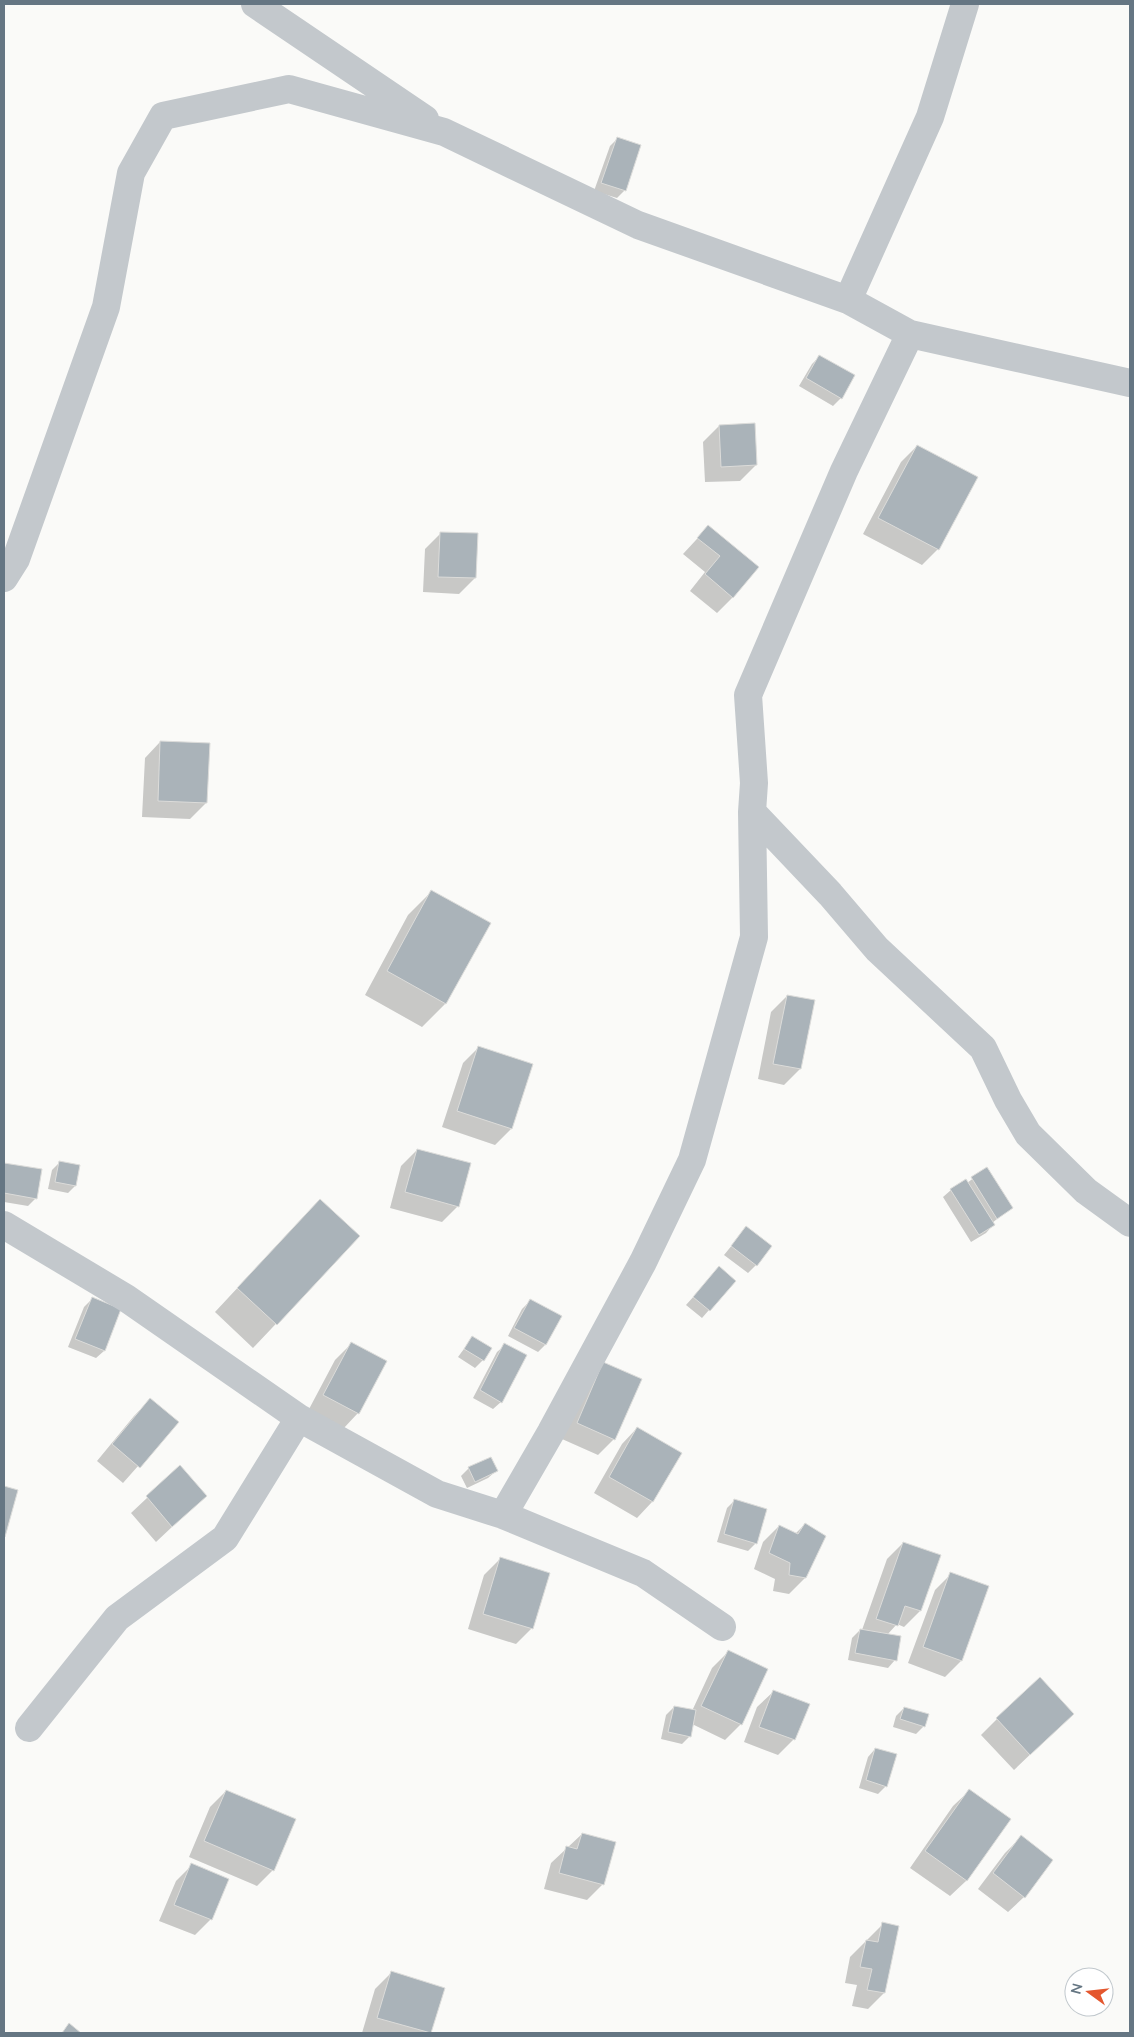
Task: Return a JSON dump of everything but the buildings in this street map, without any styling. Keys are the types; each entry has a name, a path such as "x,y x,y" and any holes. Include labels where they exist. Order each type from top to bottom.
{"street":[{"path":"255,4 444,132 638,225 848,300 910,334 1130,383"},
{"path":"848,300 930,117 965,4"},
{"path":"4,578 16,559 106,307 132,174 163,116 288,89 444,132"},
{"path":"503,1515 551,1432 643,1262 692,1160 754,937 752,812 754,783 748,695 844,471 910,334"},
{"path":"752,812 830,894 876,949 983,1048 1008,1100 1028,1134 1086,1191 1130,1223"},
{"path":"4,1225 126,1298 299,1418 437,1494 503,1515 642,1574 722,1627"},
{"path":"29,1728 117,1618 225,1538 299,1418"}]}
